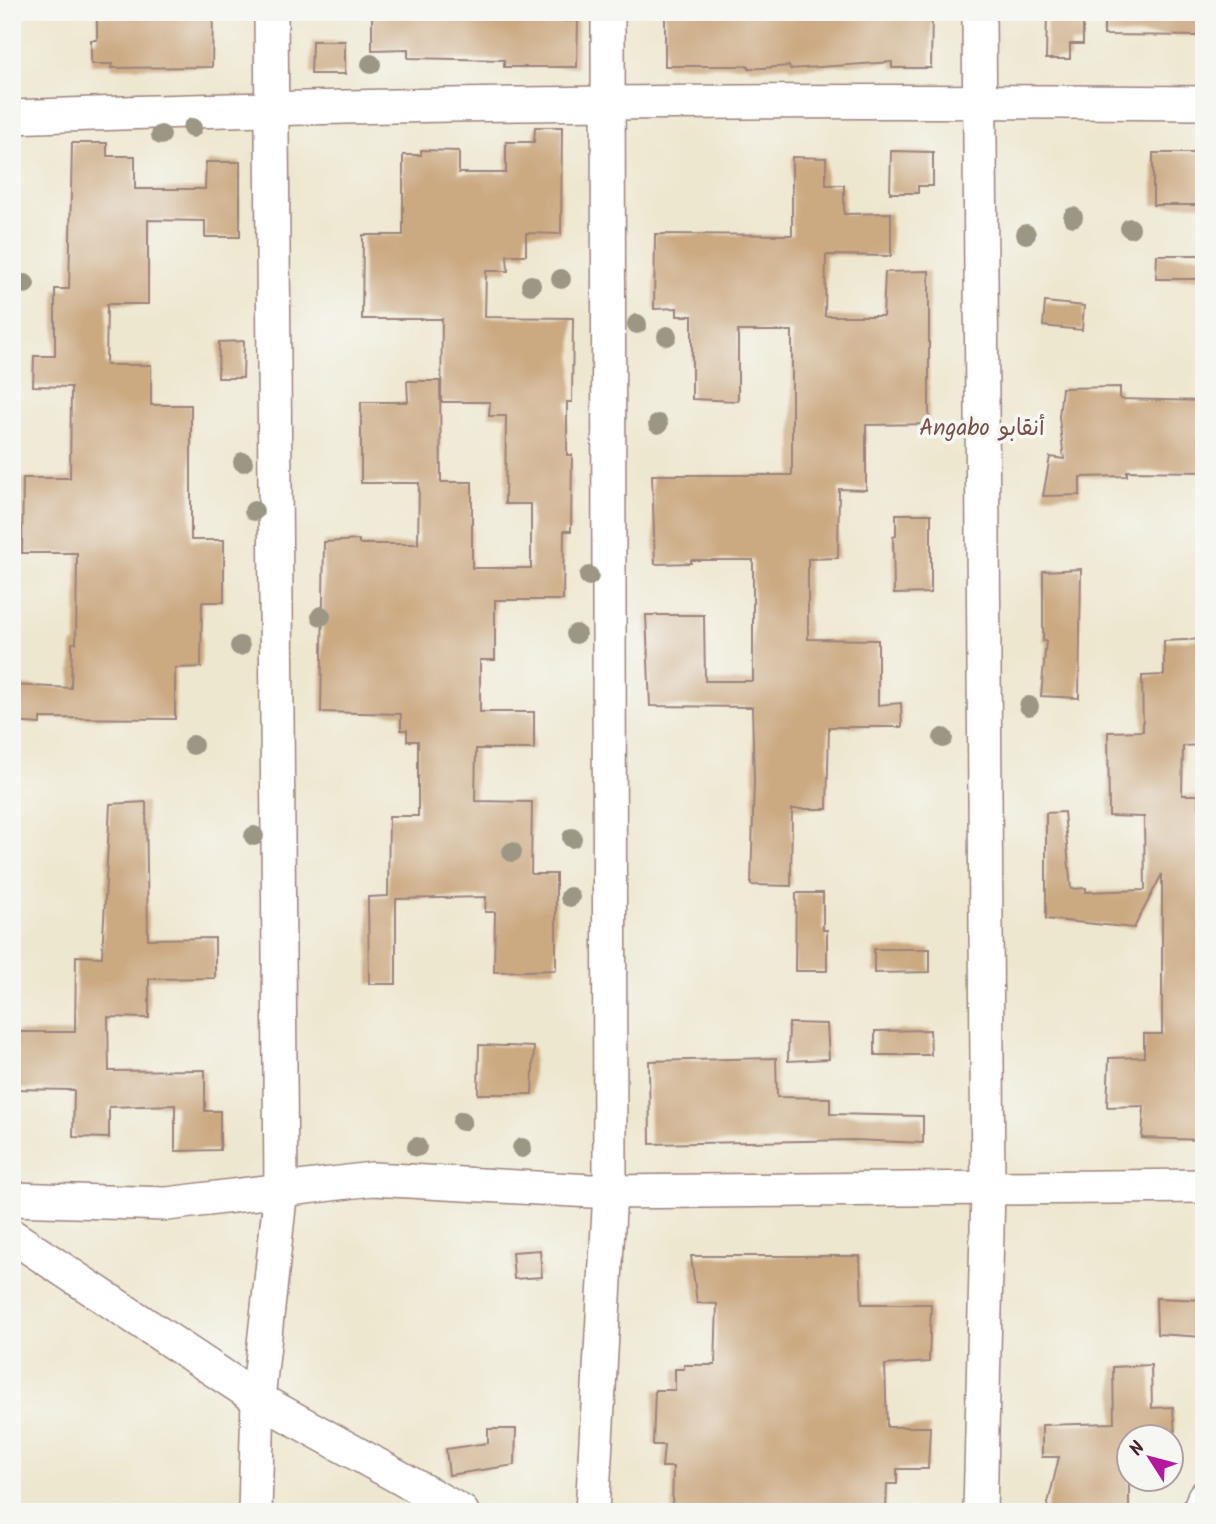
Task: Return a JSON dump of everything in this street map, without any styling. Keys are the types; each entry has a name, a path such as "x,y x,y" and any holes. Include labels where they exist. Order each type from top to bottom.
{"street":[{"path":"254,1512 258,1399 281,1189 271,12"},
{"path":"593,1512 610,1192 608,12"},
{"path":"979,12 988,1189 980,1512"},
{"path":"12,117 270,107 607,103 978,100 1204,103"},
{"path":"12,1199 167,1204 372,1179 610,1192 1204,1185"},
{"path":"12,1236 258,1399 462,1512"},
{"path":"1199,1512 1204,1497"}],"building":[{"path":"120,12 213,12 212,67 111,68 112,64 91,64 91,40 97,40 97,15 120,15"},
{"path":"429,12 525,14 525,21 578,21 577,67 504,67 504,60 408,58 408,49 372,50 372,15 428,15"},
{"path":"665,12 932,12 931,68 892,68 892,62 790,69 789,66 749,69 749,66 665,66"},
{"path":"1047,12 1083,12 1083,44 1070,44 1070,59 1046,59"},
{"path":"1104,12 1204,12 1204,36 1104,35"},
{"path":"312,41 345,41 345,74 311,74"},
{"path":"535,127 562,127 561,234 526,233 526,255 507,255 508,271 486,271 485,317 573,318 572,402 567,402 567,455 572,455 571,531 564,531 563,600 495,600 495,660 480,660 480,712 534,712 534,749 476,749 475,801 532,802 531,874 556,874 556,970 494,972 495,912 485,912 486,897 396,899 396,984 369,984 368,897 388,896 389,816 418,816 418,741 407,741 407,730 401,730 401,714 321,712 324,542 359,540 359,544 418,544 419,483 361,483 361,402 408,402 407,381 440,381 441,482 472,482 472,568 531,568 531,504 505,504 506,416 489,416 490,402 441,402 442,319 362,319 363,235 403,235 403,155 421,155 421,150 459,151 459,173 506,173 506,142 534,142"},
{"path":"72,143 107,143 107,156 135,156 135,189 205,189 206,162 240,162 240,237 205,237 205,221 148,220 148,304 107,304 106,365 151,365 151,405 191,405 191,540 224,540 224,602 202,602 201,667 175,668 175,719 40,718 40,724 12,722 12,685 71,688 72,643 76,643 77,553 22,553 23,478 70,478 71,387 33,386 34,356 55,356 55,289 69,289"},
{"path":"891,151 933,152 933,186 918,186 918,193 890,193"},
{"path":"1153,153 1204,153 1204,205 1153,205"},
{"path":"792,157 826,158 826,185 844,185 844,214 891,213 891,256 826,255 825,316 883,316 885,272 929,271 929,424 866,425 866,490 839,489 838,558 808,559 808,639 878,640 878,705 901,703 902,727 829,727 827,809 792,809 791,886 751,885 754,780 752,707 650,706 646,615 704,615 705,681 753,681 753,560 691,560 691,563 655,564 652,475 792,475 792,331 738,331 738,401 692,399 692,316 677,316 677,308 654,309 655,234 792,235"},
{"path":"1157,255 1204,255 1204,279 1156,279"},
{"path":"1045,302 1084,306 1082,330 1043,326"},
{"path":"244,341 243,378 218,378 219,342"},
{"path":"1120,387 1120,399 1204,401 1204,472 1127,471 1127,476 1080,477 1080,495 1043,496 1050,457 1064,459 1059,417 1062,388"},
{"path":"896,514 931,514 931,593 894,594 893,537 896,536"},
{"path":"1081,569 1079,698 1041,696 1046,641 1043,641 1043,571"},
{"path":"1204,639 1204,745 1183,746 1182,795 1198,795 1198,807 1204,807 1204,1140 1142,1138 1144,1106 1107,1107 1109,1058 1144,1057 1144,1034 1162,1034 1162,874 1134,928 1046,919 1046,813 1064,812 1071,889 1086,888 1086,892 1145,890 1144,817 1109,816 1108,732 1143,731 1142,676 1164,675 1164,641"},
{"path":"146,802 148,939 215,938 215,978 149,979 149,1018 108,1017 109,1071 205,1070 205,1111 220,1111 220,1150 175,1151 175,1105 109,1107 109,1138 73,1137 74,1090 12,1089 12,1032 75,1032 76,956 102,957 110,804"},
{"path":"796,893 823,893 827,971 795,971"},
{"path":"874,949 930,949 930,972 874,973"},
{"path":"789,1023 827,1024 829,1059 788,1061"},
{"path":"930,1030 931,1055 875,1055 875,1031"},
{"path":"479,1045 534,1047 532,1094 478,1094"},
{"path":"776,1058 777,1097 830,1098 830,1114 923,1116 923,1143 854,1140 650,1144 649,1061"},
{"path":"540,1250 542,1277 514,1279 512,1252"},
{"path":"691,1256 860,1256 862,1304 931,1304 929,1362 885,1365 887,1427 930,1427 928,1469 897,1469 897,1484 887,1484 886,1511 672,1512 673,1467 662,1467 664,1445 653,1445 655,1390 675,1390 675,1369 684,1369 684,1365 715,1365 717,1304 697,1303"},
{"path":"1156,1298 1204,1300 1204,1337 1157,1334"},
{"path":"1151,1365 1152,1408 1173,1407 1174,1422 1114,1423 1113,1367"},
{"path":"1114,1423 1114,1492 1129,1492 1129,1512 1046,1512 1059,1457 1042,1457 1042,1425"},
{"path":"488,1429 516,1429 515,1465 449,1475 446,1449 488,1443"}],"district":[{"name":"Angabo أنقابو","path":"982,429"}]}
